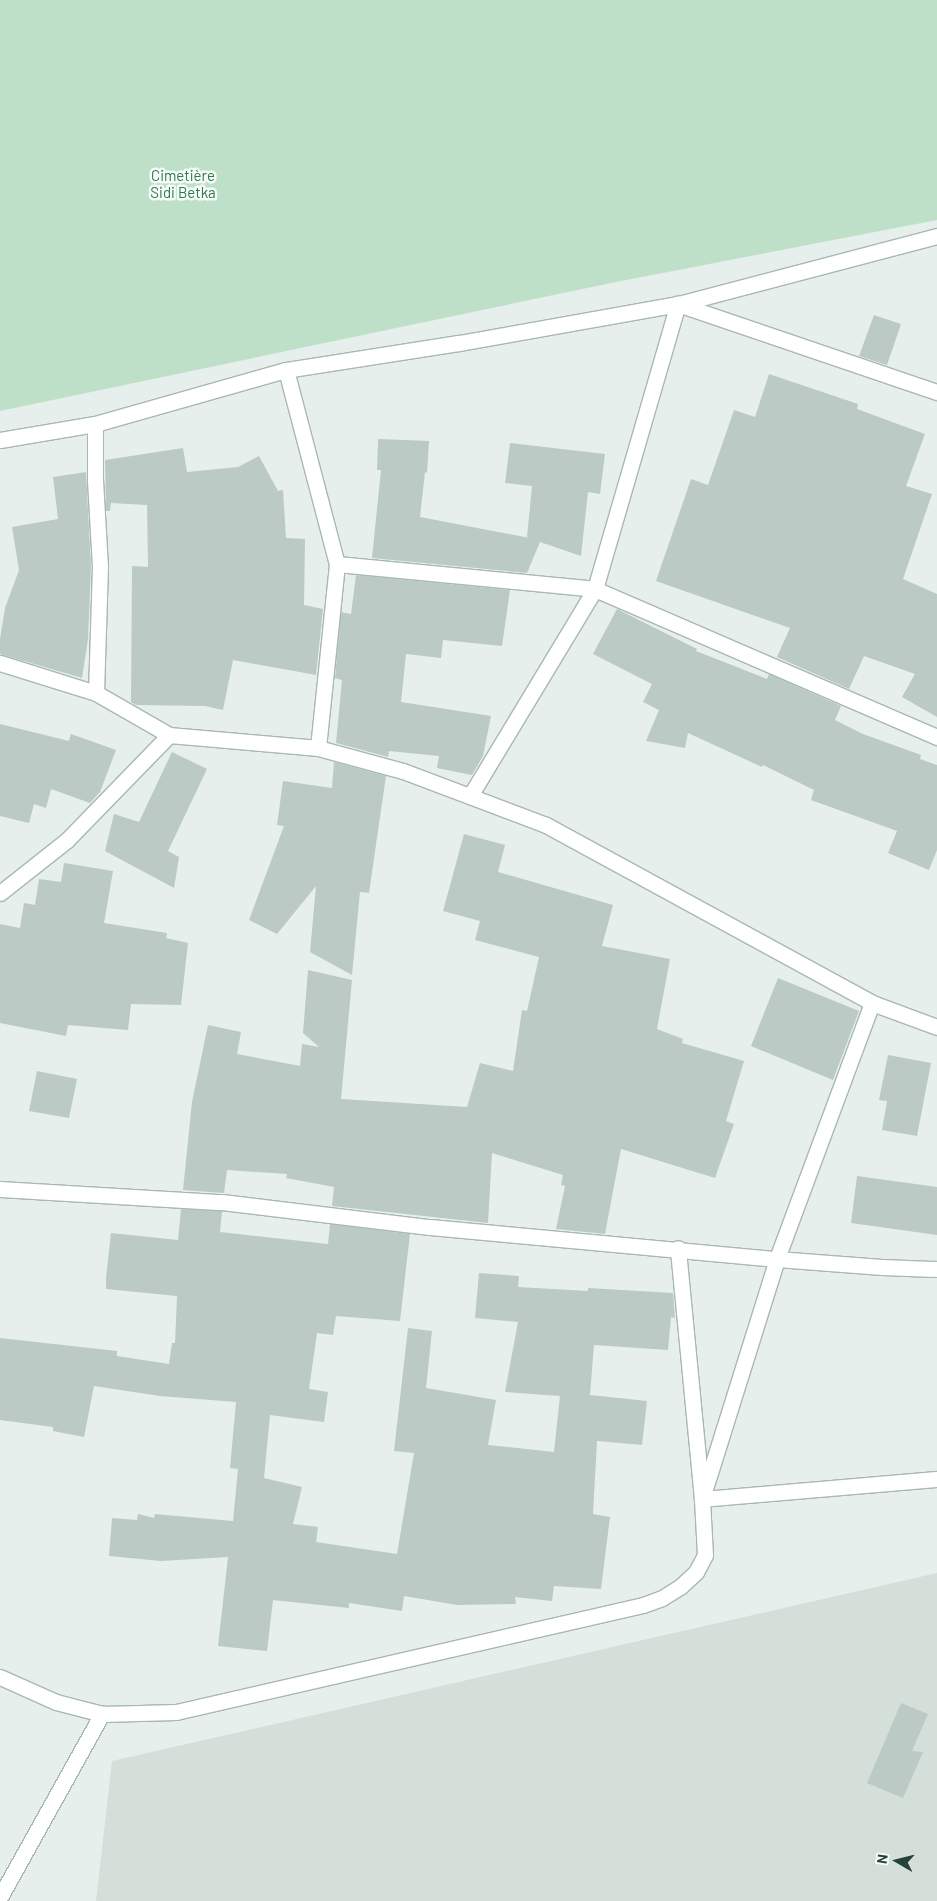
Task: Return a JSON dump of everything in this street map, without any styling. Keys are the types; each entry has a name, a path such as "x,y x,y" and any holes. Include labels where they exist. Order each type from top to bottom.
{"street":[{"path":"0,440 95,424 286,370 459,343 678,304 937,236"},
{"path":"678,304 937,392"},
{"path":"470,796 595,589 678,304"},
{"path":"286,370 337,564 318,748"},
{"path":"95,424 95,480 100,566 96,693"},
{"path":"337,564 595,589 937,737"},
{"path":"0,663 96,693 169,735 318,748 404,771 546,825 872,1003 937,1027"},
{"path":"0,893 66,840 169,735"},
{"path":"702,1499 777,1259 872,1003"},
{"path":"0,1188 222,1202 430,1227 678,1248 777,1259 937,1269"},
{"path":"0,1676 56,1702 102,1714 176,1712 643,1604 662,1598 681,1586 696,1572 705,1555 702,1499 678,1248"},
{"path":"702,1499 937,1479"},
{"path":"0,1897 102,1714"}],"shaded area":[{"path":"937,1573 937,1901 96,1901 112,1761"}],"green space":[{"name":"Cimetière Sidi Betka","path":"0,0 937,0 937,220 616,282 0,411"}],"building":[{"path":"874,315 901,324 887,365 859,356"},
{"path":"769,374 858,404 857,409 925,434 906,486 932,494 903,579 937,594 937,717 902,697 915,674 864,656 849,689 777,657 790,628 656,581 691,479 708,485 734,410 755,417"},
{"path":"378,439 429,441 427,473 425,472 420,517 530,538 527,537 532,486 505,483 510,443 605,454 600,494 588,492 581,556 540,542 527,573 372,558 381,470 377,470"},
{"path":"183,448 187,472 238,467 259,456 278,491 283,490 286,538 305,539 304,605 323,609 316,675 233,660 223,710 205,706 136,705 131,702 132,566 148,567 147,505 111,503 110,511 106,511 105,460"},
{"path":"86,472 91,566 88,639 82,678 0,654 0,639 5,608 19,570 12,527 58,519 53,477"},
{"path":"356,575 510,590 502,646 443,640 441,658 406,654 401,702 491,716 483,756 472,775 437,768 439,756 389,751 388,757 336,743 342,680 335,678 341,612 351,614"},
{"path":"617,609 697,649 696,651 767,679 769,674 841,706 835,720 863,734 921,755 920,759 937,765 937,850 929,870 888,853 897,831 811,800 814,790 763,765 762,767 688,733 685,748 646,741 659,710 643,702 652,684 593,654"},
{"path":"0,724 69,741 71,734 116,750 100,792 90,803 51,789 46,808 34,804 29,823 0,816"},
{"path":"172,752 207,769 168,851 179,857 174,888 105,851 114,814 139,822"},
{"path":"334,762 386,776 369,893 360,892 352,975 310,952 316,886 277,934 249,920 284,826 277,825 283,781 332,788"},
{"path":"464,834 505,845 498,872 613,905 602,946 670,959 657,1029 683,1039 682,1043 744,1061 726,1121 734,1124 715,1178 621,1149 605,1234 556,1229 565,1186 561,1185 563,1175 492,1153 488,1223 332,1206 334,1187 286,1178 287,1174 227,1170 224,1193 183,1190 192,1102 208,1025 241,1032 237,1054 300,1066 302,1044 319,1047 303,1033 308,970 352,980 341,1099 467,1107 480,1063 513,1071 522,1010 527,1011 539,957 475,940 480,921 443,911"},
{"path":"64,863 113,871 104,923 167,933 166,938 188,943 181,1005 131,1004 128,1030 68,1025 66,1036 0,1023 0,924 20,928 24,903 35,905 39,879 61,882"},
{"path":"778,978 859,1011 833,1080 751,1046"},
{"path":"888,1055 931,1063 917,1136 882,1130 887,1101 879,1100"},
{"path":"37,1071 77,1079 69,1118 29,1111"},
{"path":"857,1176 937,1187 937,1235 851,1223"},
{"path":"181,1209 222,1211 220,1232 328,1244 330,1224 410,1234 400,1321 336,1316 333,1335 317,1333 309,1389 328,1392 324,1422 270,1415 264,1478 302,1487 293,1524 318,1527 316,1542 397,1554 414,1453 394,1451 408,1328 432,1331 426,1388 496,1400 488,1445 554,1452 560,1396 505,1392 518,1322 475,1318 479,1273 519,1276 518,1287 588,1291 588,1288 673,1293 675,1318 671,1317 668,1350 594,1345 590,1395 647,1401 642,1445 597,1441 593,1514 610,1517 601,1589 554,1586 552,1601 515,1597 516,1604 457,1605 404,1596 402,1611 349,1603 349,1608 273,1600 267,1651 218,1646 228,1557 161,1561 109,1556 112,1518 137,1520 138,1514 154,1518 155,1514 233,1521 238,1469 230,1468 236,1402 160,1396 94,1386 84,1437 53,1431 53,1427 0,1420 0,1338 117,1351 117,1356 169,1364 172,1343 175,1343 177,1296 106,1289 106,1278 111,1233 178,1240"},
{"path":"901,1703 928,1714 912,1751 923,1752 903,1798 867,1783"}]}
